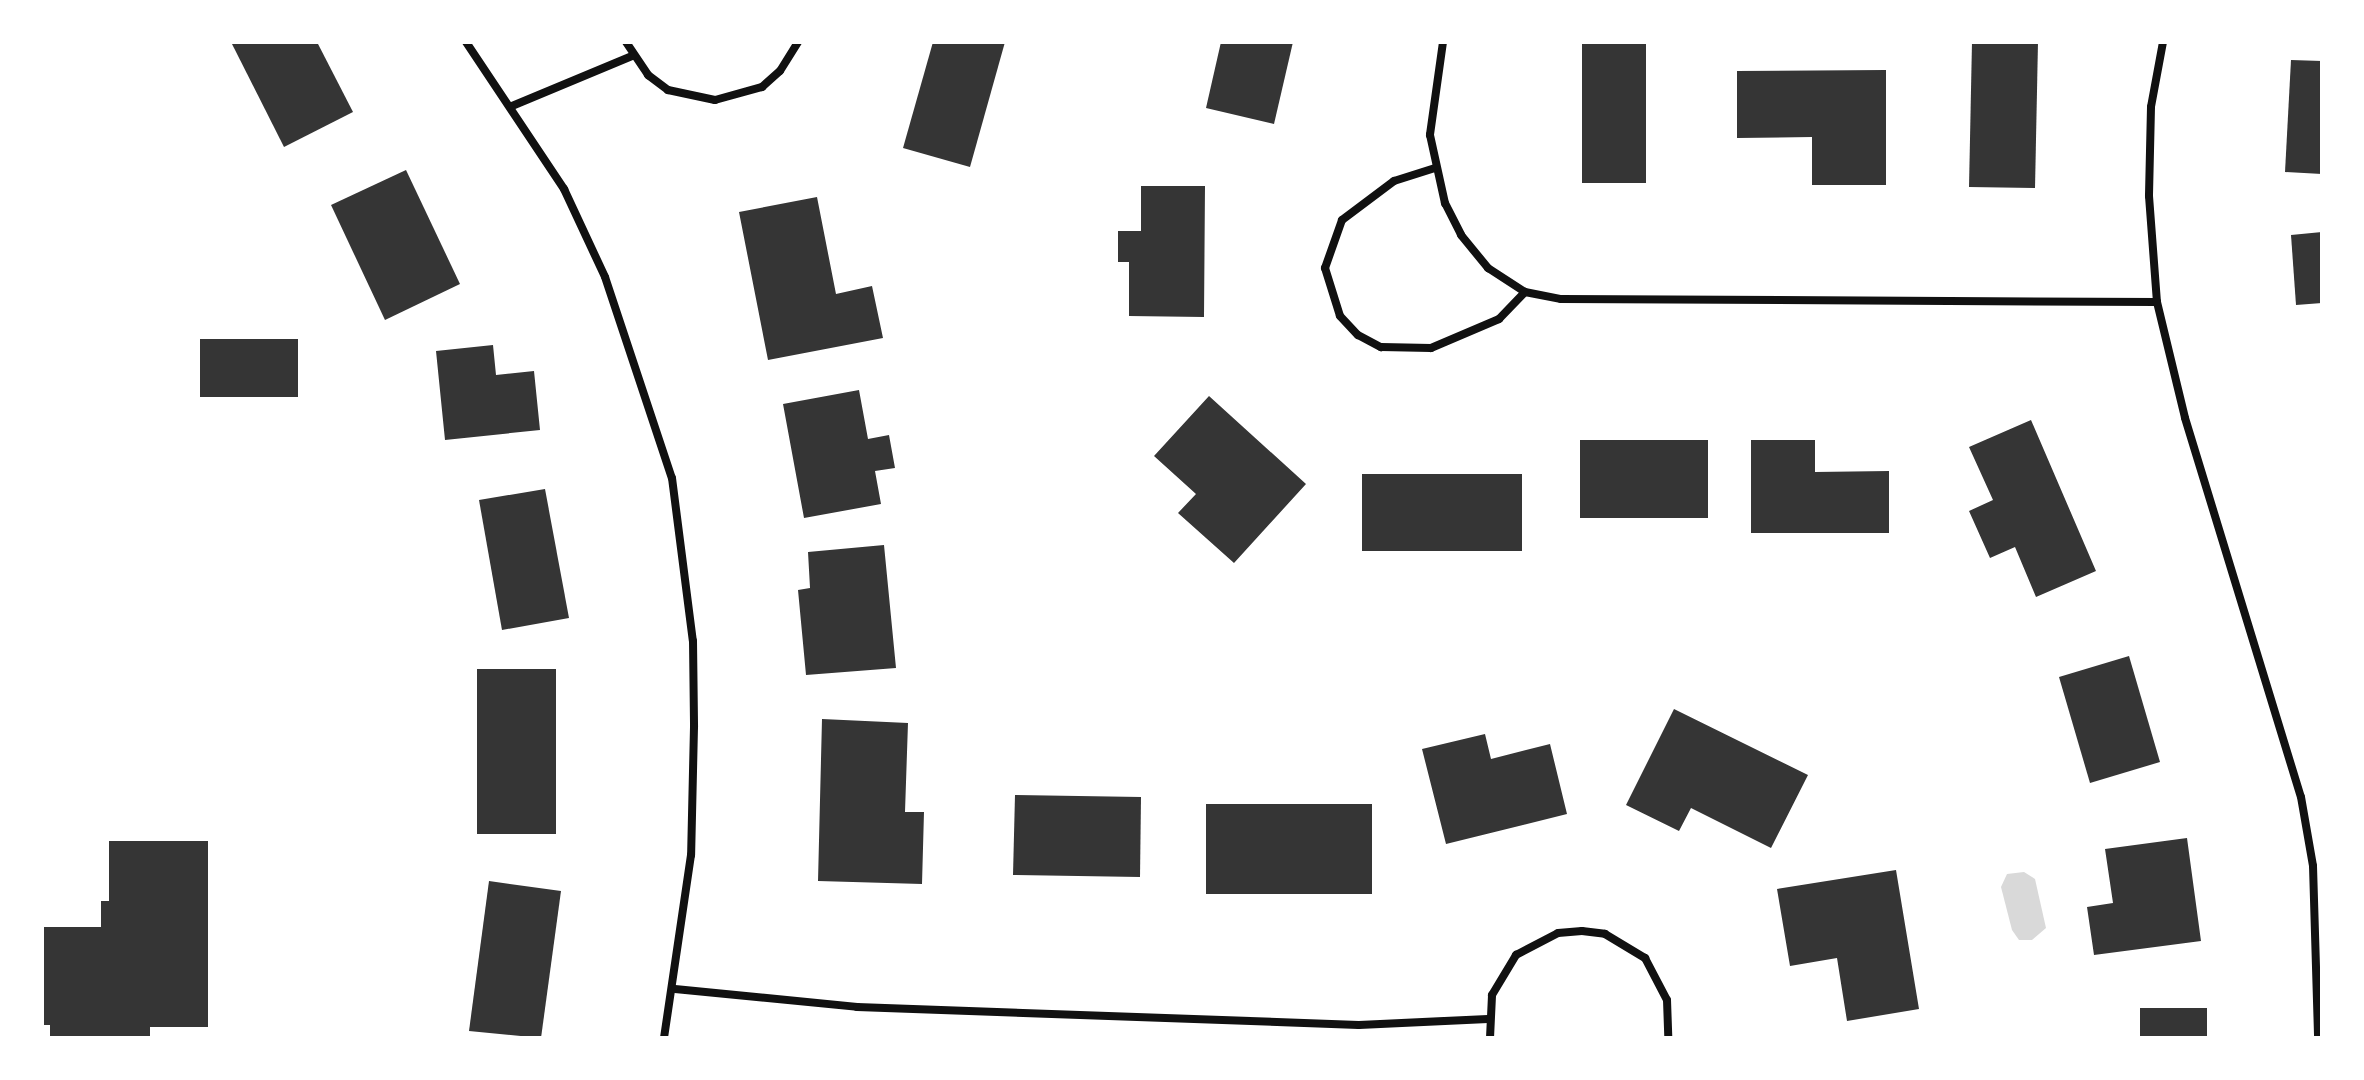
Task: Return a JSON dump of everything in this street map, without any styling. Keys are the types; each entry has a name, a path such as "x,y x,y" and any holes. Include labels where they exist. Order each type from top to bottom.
{"street":[{"path":"466,42 512,106 564,189 605,277 643,377 672,478 693,641 694,698 691,855 675,989 664,1038"},
{"path":"626,42 632,56 668,90 715,100 762,87 780,71 798,42"},
{"path":"1443,42 1430,107 1435,168 1461,235 1488,268 1525,292 1561,299 2157,302"},
{"path":"2163,42 2151,107 2149,196 2157,302 2185,418 2301,797 2313,866 2318,1038"},
{"path":"512,106 632,56"},
{"path":"1435,168 1394,181 1342,220 1325,268 1333,302 1358,335 1381,347 1406,351 1459,339 1499,319 1525,292"},
{"path":"1490,1038 1488,1019 1492,995 1516,955 1558,933 1582,931 1605,934 1645,958 1667,1000 1668,1038"},
{"path":"675,989 872,1008 1359,1025 1488,1019"}],"shaded area":[{"path":"2024,872 2035,879 2046,928 2032,940 2019,940 2012,930 2001,887 2007,874"}],"building":[{"path":"231,42 317,42 353,112 284,147"},
{"path":"933,42 1005,42 970,167 903,148"},
{"path":"1221,42 1293,42 1274,124 1206,108"},
{"path":"1582,42 1646,42 1646,183 1582,183"},
{"path":"1972,42 2038,42 2035,188 1969,187"},
{"path":"2291,60 2322,61 2322,174 2285,172"},
{"path":"1886,70 1886,185 1812,185 1812,137 1737,138 1737,71"},
{"path":"406,170 460,284 385,320 331,205"},
{"path":"1141,186 1205,186 1204,317 1129,316 1129,262 1118,262 1118,231 1141,231"},
{"path":"817,197 836,294 872,286 883,338 768,360 739,212"},
{"path":"2322,232 2322,303 2296,305 2291,235"},
{"path":"200,339 298,339 298,397 200,397"},
{"path":"493,345 496,375 534,371 540,430 445,440 436,351"},
{"path":"859,390 868,439 889,435 895,468 875,471 881,504 804,518 783,404"},
{"path":"1209,396 1306,484 1234,563 1178,513 1196,494 1154,456"},
{"path":"2031,420 2096,571 2036,597 2015,547 1990,558 1969,511 1993,500 1969,447"},
{"path":"1580,440 1708,440 1708,518 1580,518"},
{"path":"1751,440 1815,440 1815,472 1889,471 1889,533 1751,533"},
{"path":"1362,474 1522,474 1522,551 1362,551"},
{"path":"545,489 569,618 502,630 479,500"},
{"path":"884,545 896,668 806,675 798,590 810,588 808,552"},
{"path":"2129,656 2160,762 2090,783 2059,677"},
{"path":"477,669 556,669 556,834 477,834"},
{"path":"1674,709 1808,775 1771,848 1691,808 1679,831 1626,805"},
{"path":"822,719 908,723 905,812 924,812 922,884 818,881"},
{"path":"1485,734 1491,759 1550,744 1567,814 1446,844 1422,749"},
{"path":"1015,795 1141,797 1140,877 1013,875"},
{"path":"1206,804 1372,804 1372,894 1206,894"},
{"path":"2187,838 2201,941 2094,955 2087,907 2113,903 2105,849"},
{"path":"109,841 208,841 208,1027 150,1027 150,1038 50,1038 50,1025 42,1025 42,927 101,927 101,901 109,901"},
{"path":"1896,870 1919,1009 1847,1021 1837,958 1790,966 1777,889"},
{"path":"489,881 561,891 541,1038 469,1031"},
{"path":"2140,1008 2207,1008 2207,1038 2140,1038"}]}
